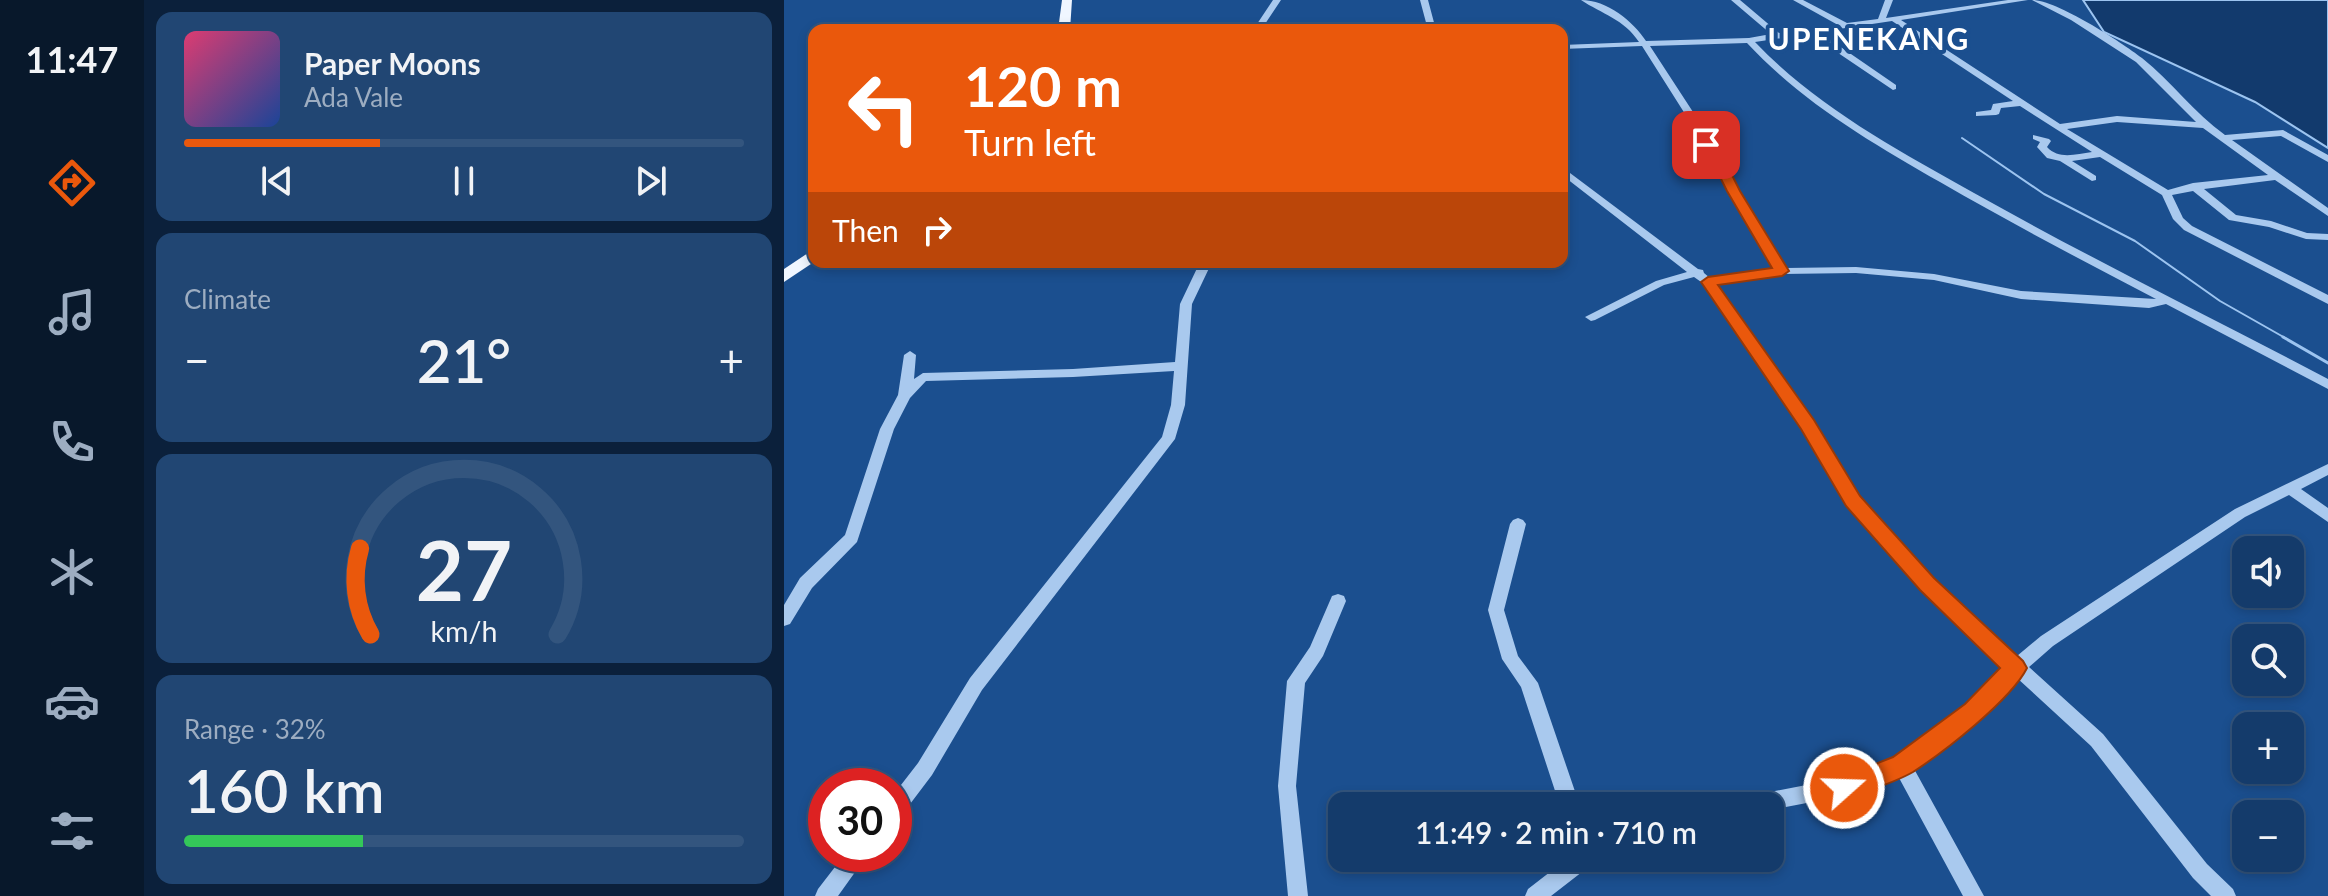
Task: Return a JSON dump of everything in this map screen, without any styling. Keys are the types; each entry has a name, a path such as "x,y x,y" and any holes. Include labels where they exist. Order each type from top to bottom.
{"main road":[{"path":"1065,24 1067,0"},
{"path":"1076,24 1078,0"},
{"path":"784,264 808,247"},
{"path":"784,277 808,259"}],"street":[{"path":"1261,24 1277,0"},
{"path":"1424,0 1430,24"},
{"path":"1585,0 1615,14 1635,30 1716,155 1733,191 1782,271"},
{"path":"1735,0 1779,37"},
{"path":"1797,0 1846,27"},
{"path":"1881,21 1889,0"},
{"path":"1568,47 1644,46 1779,37 2024,0"},
{"path":"2036,0 2074,18 2139,60 2205,125 2328,213"},
{"path":"1894,19 2058,127 2166,193 2178,219 2188,228 2328,300"},
{"path":"1813,32 1893,87"},
{"path":"1749,40 1781,72 1847,123 2038,234 2328,385"},
{"path":"1979,114 1996,112 1996,106 2022,103"},
{"path":"2058,127 2117,119 2205,125"},
{"path":"2224,138 2283,133 2328,159"},
{"path":"2036,137 2046,141 2042,147 2044,151 2092,178"},
{"path":"2063,159 2101,153"},
{"path":"1568,175 1704,277 1808,425 1853,501 1927,584 2097,740 2200,871 2226,896"},
{"path":"2166,193 2193,186 2243,184 2278,176"},
{"path":"2193,186 2233,218 2271,224 2306,236 2328,237"},
{"path":"912,786 976,684 1168,439 1178,405 1186,304 1203,268"},
{"path":"1591,317 1660,283 1782,271 1895,272 2021,295 2149,304 2164,301"},
{"path":"905,395 910,355"},
{"path":"784,619 806,583 852,538 887,429 905,395 923,377 1181,366"},
{"path":"1784,798 1859,784 1902,765 1973,711 2047,641 2240,513 2328,469"},
{"path":"2290,488 2328,516"},
{"path":"1518,524 1496,610 1511,659 1529,683 1565,792"},
{"path":"1298,896 1287,786 1296,681 1317,651 1338,601"},
{"path":"1902,765 1974,896"},
{"path":"825,896 844,872"},
{"path":"1535,896 1566,872"}],"water":[{"path":"2083,0 2328,0 2328,148 2255,102 2104,32"}],"waterway":[{"path":"1962,138 2044,194 2135,241 2220,301 2287,339"},
{"path":"2283,337 2328,363"}],"district":[{"name":"UPENEKANG","path":"1869,38"}],"route":[{"path":"1706,145 1716,155 1733,191 1782,271 1708,282 1808,425 1853,501 1927,584 2015,668 1973,711 1902,765 1844,788"}]}
